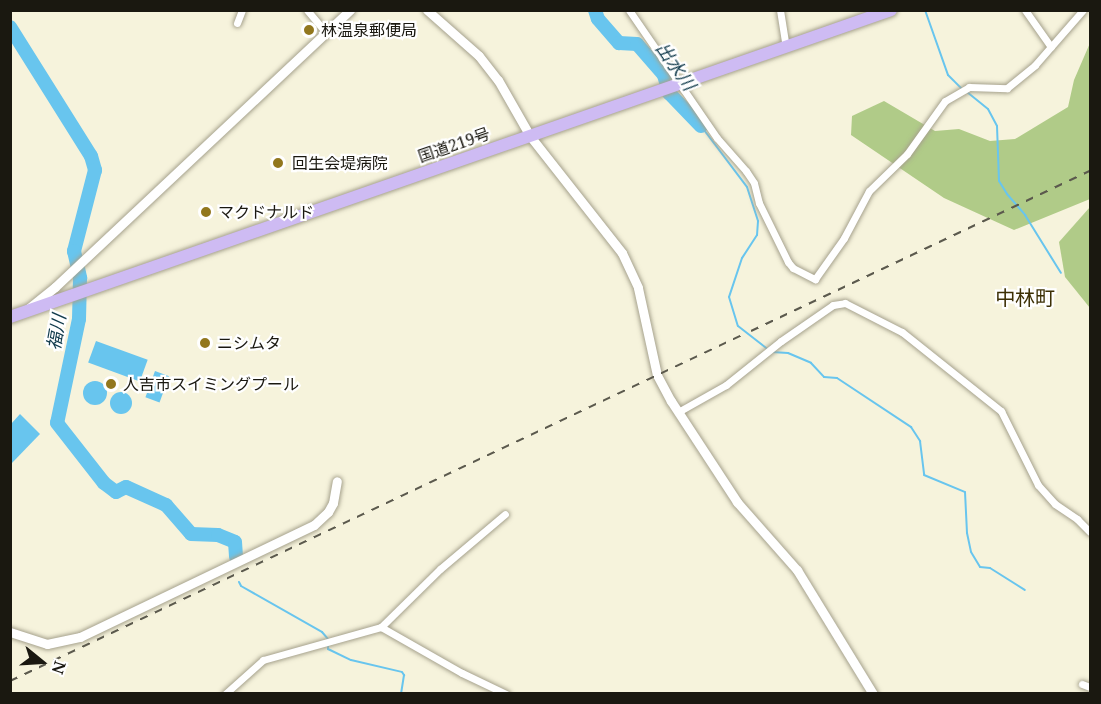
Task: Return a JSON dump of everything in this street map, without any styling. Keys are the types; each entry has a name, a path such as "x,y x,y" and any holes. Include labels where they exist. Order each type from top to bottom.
{"highway":[{"name":"国道219号","path":"10,317 93,286 891,10"},
{"path":"10,326 27,310"}],"street":[{"path":"237,23 242,10"},
{"path":"308,10 326,33"},
{"path":"27,310 55,287 350,10"},
{"path":"427,10 479,56 498,80 530,136 628,263 638,288 657,375 678,412 737,502 797,570 873,693"},
{"path":"629,10 678,84 750,177 759,203 788,262 793,268 815,279 844,238 869,191 907,154 945,101 969,87 1007,88 1035,65 1083,10"},
{"path":"780,10 786,46"},
{"path":"1025,10 1051,47"},
{"path":"55,287 57,292 68,296"},
{"path":"678,412 726,385 781,340 833,305 845,303 903,332 992,401 1001,411 1038,485 1054,504 1077,519 1090,532"},
{"path":"10,632 46,644 80,637 314,525 328,512 333,503 337,481"},
{"path":"225,693 263,660 381,627 440,569 505,514"},
{"path":"381,627 462,673 506,693"},
{"path":"1082,684 1090,687"}],"green space":[{"path":"1090,43 1090,199 1014,230 944,198 851,135 852,116 884,101 935,131 959,129 990,141 1015,139 1068,107 1074,80"},
{"path":"1090,207 1090,308 1065,277 1059,242"}],"water":[{"path":"96,341 148,360 140,381 88,363"},
{"path":"155,371 169,376 160,402 145,397"},
{"path":"95,381 103,385 107,393 103,401 95,405 87,401 83,393 87,385"},
{"path":"121,392 129,395 132,403 129,411 121,414 113,411 110,403 113,395"},
{"path":"20,414 40,434 11,464 11,424"}],"waterway":[{"name":"出水川","path":"595,10 598,19 619,43 637,44 664,75 669,93 701,126"},
{"path":"925,10 948,75 962,89"},
{"name":"福川","path":"10,27 91,156 95,170 74,251 80,278 79,319 57,423 104,483 116,492 126,487 166,505 191,534 218,535 235,542 236,557"},
{"path":"967,92 988,109 997,126 999,181 1025,215 1061,273"},
{"path":"701,126 747,187 758,221 757,235 742,258 729,297 738,326 767,349"},
{"path":"772,352 788,353 811,363 824,377 837,378 911,427 920,441 924,475 965,492 967,533 971,552 980,567 990,568 1025,590"},
{"name":"福川","path":"239,582 241,586 322,632 328,639"},
{"name":"福川","path":"328,644 328,649 351,660 402,672 404,675 401,694"}],"railway":[{"path":"751,331 1090,171"},
{"path":"10,681 742,335"}],"place":[{"name":"林温泉郵便局","path":"309,30"},
{"name":"回生会堤病院","path":"278,163"},
{"name":"マクドナルド","path":"206,212"},
{"name":"ニシムタ","path":"205,343"},
{"name":"人吉市スイミングプール","path":"111,384"}],"district":[{"name":"中林町","path":"1025,297"}]}
